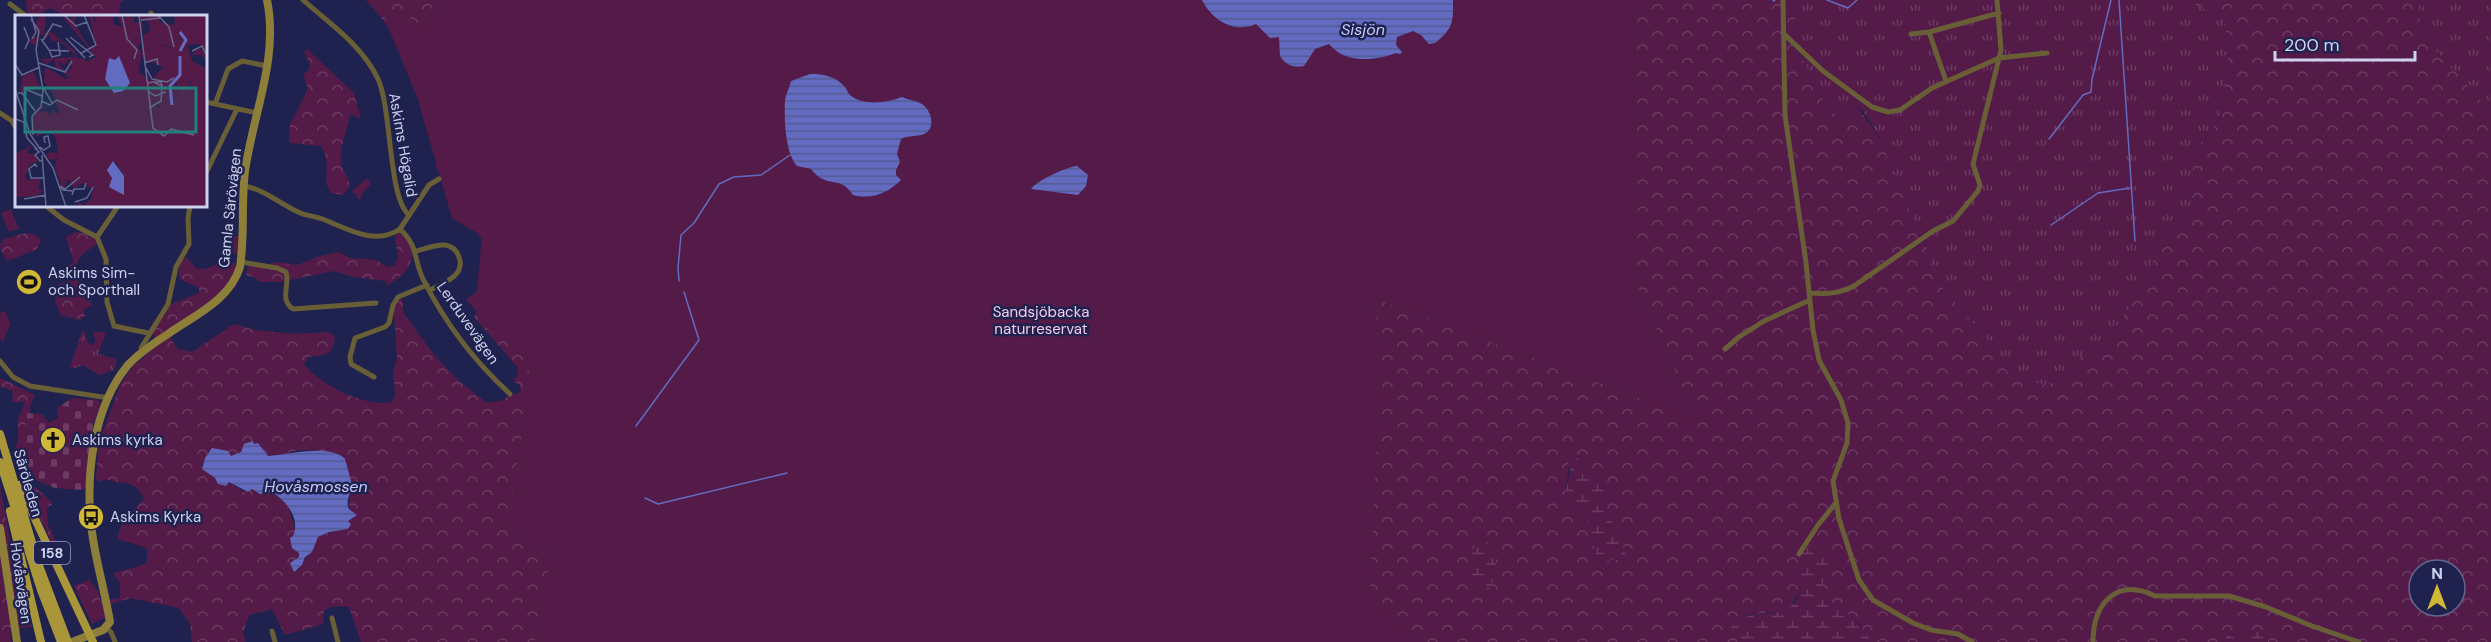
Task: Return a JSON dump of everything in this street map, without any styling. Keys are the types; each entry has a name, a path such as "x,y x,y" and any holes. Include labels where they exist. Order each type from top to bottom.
{"main road":[{"name":"Säröleden","path":"0,434 38,563 73,641"},
{"name":"Säröleden","path":"0,462 47,608 61,642"},
{"name":"158","path":"11,472 92,638"},
{"name":"158","path":"9,493 11,516 41,642"}],"street":[{"name":"Gamla Särövägen","path":"106,628 110,622 92,531 90,496 95,441 109,398 122,374 142,352 221,297 234,282 241,262 244,186 272,30 267,0"},
{"name":"Askims Högalid","path":"303,0 360,50 377,77 386,103 398,195 403,210 409,215"},
{"path":"1783,0 1786,125 1819,360 1841,400 1848,423 1847,443 1833,481 1835,504 1852,562 1866,593 1873,600 1913,623 1930,630 1958,634 1972,642"},
{"path":"1809,293 1830,294 1854,286 1933,231 1953,221 1968,205 1980,185 1973,164 2001,50 1997,0"},
{"path":"10,4 25,15"},
{"path":"1911,34 1929,32 1999,13"},
{"path":"1929,32 1946,81"},
{"path":"1783,33 1822,71 1881,111 1900,110 1946,81 1999,58 2047,53"},
{"path":"215,104 228,69 242,61 267,66"},
{"path":"207,102 257,113"},
{"path":"207,171 237,109"},
{"path":"0,113 14,120"},
{"path":"244,186 269,195 300,214 324,220 358,234 382,236 400,230 429,185 439,179"},
{"path":"47,207 64,220 97,237 106,259 106,295 112,324 148,333"},
{"path":"97,237 117,207"},
{"path":"142,352 141,348 148,333 168,304 176,267 189,244 190,207"},
{"name":"Lerduvevägen","path":"400,230 416,251 417,264 444,314 477,358 510,394"},
{"path":"374,377 351,364 350,357 355,339 385,327 389,323 393,305 398,297 457,274 460,266 459,257 447,246 416,251"},
{"path":"241,262 284,271 288,277 286,301 293,309 376,303"},
{"path":"1725,350 1739,337 1764,321 1810,300"},
{"path":"0,361 13,377 30,387 109,398"},
{"path":"1799,554 1835,504"},
{"name":"Hovåsvägen","path":"0,528 17,642"},
{"path":"2092,642 2097,612 2109,597 2125,591 2146,591 2155,596 2229,596 2266,607 2359,642"},
{"path":"332,618 339,642"},
{"path":"73,641 92,638 106,628 111,632 114,642"},
{"path":"272,631 275,642"}],"green space":[{"path":"26,0 124,0 120,3 119,15 64,15 51,8 37,15 27,13"},
{"path":"366,0 879,0 1025,642 361,642 349,607 339,606 324,611 323,624 285,635 272,609 249,615 243,634 246,642 192,642 190,624 179,608 131,598 110,604 112,625 104,618 92,624 74,586 89,580 98,591 101,601 120,598 120,583 113,574 147,562 147,548 118,539 123,522 144,499 132,485 106,479 100,482 96,479 99,441 121,383 133,366 155,347 152,342 154,336 150,328 155,319 170,305 199,293 199,288 181,280 180,264 186,257 197,269 211,267 222,259 237,266 221,294 169,329 170,337 178,349 192,352 234,324 255,330 294,334 329,332 335,337 330,351 324,355 308,357 304,364 311,372 332,387 357,398 370,402 392,402 395,395 393,372 397,358 394,307 401,298 403,311 407,318 435,356 459,381 487,403 504,400 506,397 521,392 519,384 513,381 517,376 518,368 474,317 477,312 466,299 478,291 484,242 471,225 442,174 437,171 430,129 404,51","holes":["253,441 254,444 258,443 268,456 299,450 338,454 348,470 351,486 349,502 353,516 347,521 348,529 329,532 318,537 298,571 299,553 293,536 295,529 288,504 272,492 251,489 244,492 229,482 215,478 202,465 209,451 227,451 231,457 241,452 244,445"]},
{"name":"Sandsjöbacka naturreservat","path":"432,0 1635,0 1633,276 1697,420 1374,298 1380,348 1380,378 1370,586 1387,611 1411,630 1413,636 1411,642 535,642 551,555 508,527 525,412 530,357 488,330 477,289 482,236 452,218 418,100 385,19 394,9 434,33"},
{"path":"1453,0 1794,0 1796,25 1791,41 1810,72 1811,85 1838,118 1850,116 1857,106 1884,144 1891,172 1899,179 1914,223 1929,251 1931,274 1997,351 2006,370 2027,382 2046,385 2069,375 2079,357 2092,351 2106,354 2114,346 2114,330 2151,276 2155,248 2161,235 2179,224 2193,205 2191,180 2195,158 2202,141 2220,120 2229,53 2224,18 2196,5 2196,0 2418,0 2422,35 2481,101 2491,105 2491,642 2268,642 2259,632 2233,630 2222,642 1871,642 1861,626 1843,609 1832,604 1822,585 1831,565 1801,566 1800,591 1790,607 1781,611 1748,615 1737,622 1738,642 1201,642","holes":["1571,448 1588,474 1606,490 1604,510 1614,524 1627,559 1598,561 1587,520 1565,496"]},
{"path":"1794,0 2196,0 2197,5 2224,18 2229,53 2220,120 2202,141 2191,180 2193,205 2179,224 2161,236 2155,248 2151,276 2114,330 2114,346 2106,354 2092,351 2069,375 2046,385 2027,382 2006,370 1997,351 1931,274 1929,250 1914,223 1899,179 1891,172 1884,144 1863,111 1857,106 1851,116 1838,118 1811,85 1810,72 1791,41 1796,25"},
{"path":"2418,0 2491,0 2491,105 2481,102 2422,35"},
{"path":"307,49 354,93 361,119 350,114 342,145 341,163 350,186 343,195 331,193 328,188 326,157 321,146 289,143 290,124 308,89 303,74 309,70 309,62 304,52"},
{"path":"367,178 371,184 363,192 361,199 358,199 356,194 351,192"},
{"path":"11,209 19,229 9,232 1,213"},
{"path":"76,232 86,234 99,242 83,254 76,267 78,280 92,305 83,310 85,316 80,320 61,315 55,302 57,285 69,280 65,268 74,262 66,237"},
{"path":"26,233 34,234 41,240 37,249 8,261 1,252 0,244 4,239"},
{"path":"400,233 409,244 412,257 408,268 388,285 385,281 353,277 334,271 280,282 260,282 246,275 248,264 261,267 276,262 297,265 339,252 350,258 376,260 388,267 395,265 397,261 395,238 396,234"},
{"path":"240,236 239,254 232,253 228,249 228,241 231,237"},
{"path":"5,311 10,324 3,342 0,338 0,313"},
{"path":"83,329 88,343 92,345 96,342 93,332 106,332 98,354 117,359 114,370 99,375 83,365 70,367"},
{"path":"0,378 35,395 27,417 25,446 31,446 26,471 27,481 51,501 52,505 47,507 48,525 60,551 57,553 23,482 19,460 14,451 18,441 18,419 25,402 12,402 13,391 0,386"},
{"path":"72,398 92,400 95,398 101,403 91,439 87,487 82,490 55,488 23,475 27,413 42,414 48,423 58,418 57,408"},
{"path":"1571,448 1588,474 1606,490 1604,510 1614,524 1628,559 1598,561 1587,520 1565,496 1570,469 1567,456"},
{"path":"0,485 12,552 32,627 10,629 11,642 0,642"},
{"path":"1478,535 1496,549 1496,570 1491,587 1481,589 1467,570"},
{"path":"1808,544 1828,555 1833,561 1822,585 1830,592 1830,601 1833,605 1843,609 1855,621 1871,642 1738,642 1727,635 1733,625 1741,619 1779,611 1795,602 1799,594 1801,572 1798,559"},
{"path":"2233,630 2259,632 2268,642 2222,642"}],"water":[{"name":"Sisjön","path":"1202,0 1453,0 1453,13 1446,33 1435,43 1429,44 1421,35 1413,31 1397,37 1396,45 1402,52 1400,54 1370,59 1343,55 1329,44 1315,49 1304,66 1296,67 1287,64 1280,56 1279,37 1270,38 1256,24 1240,27 1224,23 1212,14"},
{"path":"810,74 833,78 845,87 850,95 862,101 882,102 902,97 920,103 930,113 931,123 928,131 921,135 901,139 897,154 900,162 896,175 901,180 891,189 867,197 853,195 843,185 822,179 811,169 797,166 788,144 785,100 791,81"},
{"path":"1077,166 1088,175 1086,186 1078,195 1031,189 1052,175"},
{"name":"Hovåsmossen","path":"253,441 254,444 258,443 268,456 319,451 338,454 345,459 353,488 348,505 350,510 357,515 348,521 351,524 348,529 329,532 318,537 312,552 305,557 302,565 294,572 290,563 299,557 299,553 292,548 290,538 293,536 295,523 287,505 272,492 260,494 252,489 248,492 229,482 226,486 218,484 215,478 202,469 205,458 212,448 228,451 231,456 241,452 244,444"}],"waterway":[{"path":"1827,0 1848,8 1857,0"},
{"path":"2049,139 2083,95 2091,92 2111,0"},
{"path":"2119,0 2135,241"},
{"path":"679,281 681,235 694,223 719,184 734,177 761,175 790,155"},
{"path":"2051,225 2098,193 2130,188"},
{"path":"636,426 699,340 684,292"},
{"path":"645,498 658,504 787,473"}],"place":[{"name":"Askims Sim- och Sporthall","path":"29,282"},
{"name":"Askims kyrka","path":"53,440"},
{"name":"Askims Kyrka","path":"91,517"}]}
